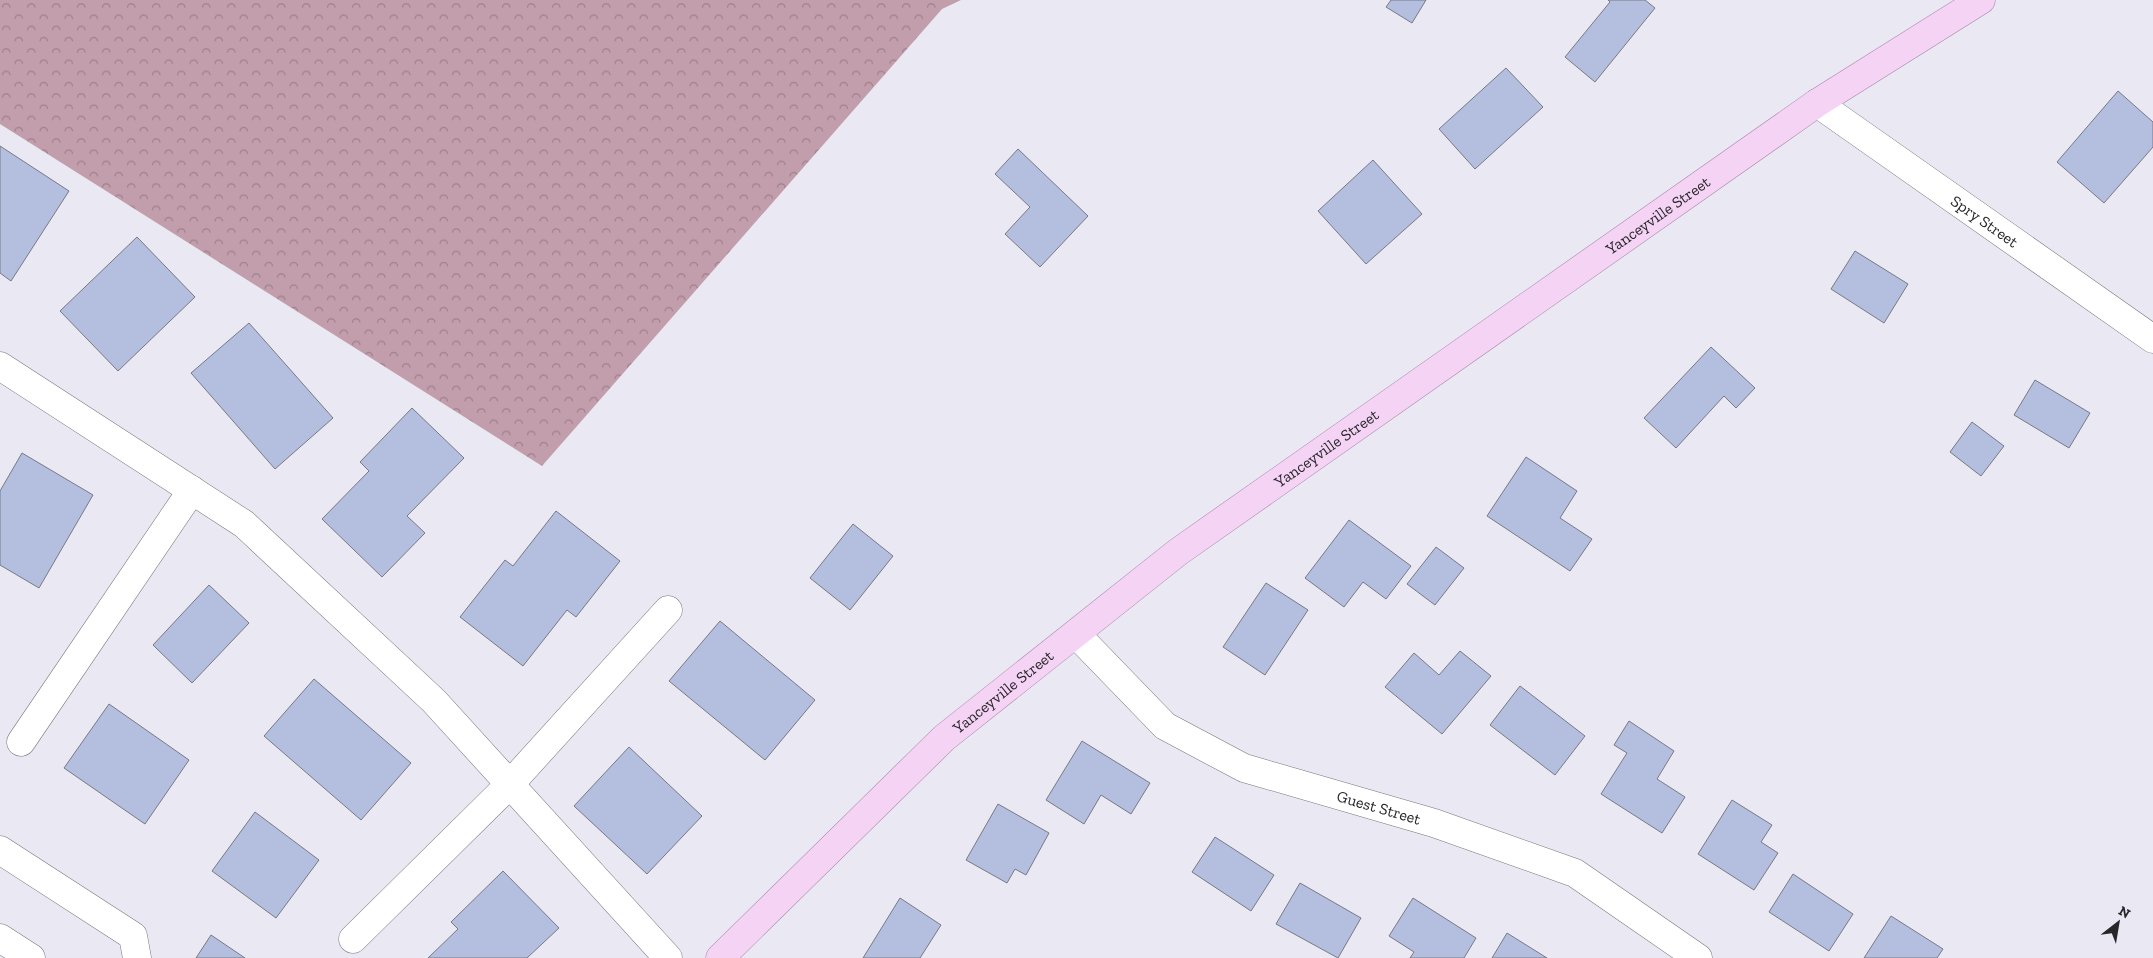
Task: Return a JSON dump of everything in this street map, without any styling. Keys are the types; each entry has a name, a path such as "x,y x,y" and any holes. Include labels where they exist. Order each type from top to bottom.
{"main road":[{"name":"Yanceyville Street","path":"720,958 944,738 1185,548 1817,103 1981,0"}],"street":[{"name":"Spry Street","path":"1817,103 2153,339"},
{"path":"0,366 252,531 434,700 668,958"},
{"path":"20,742 192,490"},
{"path":"353,939 510,784 668,610"},
{"name":"Guest Street","path":"1076,634 1165,726 1244,768 1434,823 1575,873 1698,958"},
{"path":"0,850 135,947"},
{"path":"0,938 31,958"}],"green space":[{"path":"0,0 961,0 942,9 542,466 0,124"}],"building":[{"path":"1391,0 1426,0 1412,23 1386,7"},
{"path":"1608,0 1645,0 1655,8 1595,82 1565,57 1610,2"},
{"path":"1506,68 1543,107 1475,169 1439,129"},
{"path":"2118,91 2153,122 2153,147 2104,203 2057,162"},
{"path":"0,146 69,191 11,281 0,273"},
{"path":"1018,149 1088,216 1040,267 1005,234 1030,207 995,174"},
{"path":"1373,160 1422,214 1366,264 1318,211"},
{"path":"137,237 195,297 118,371 60,311"},
{"path":"1855,251 1908,284 1884,323 1831,289"},
{"path":"249,323 333,418 275,469 191,373"},
{"path":"1711,347 1755,388 1736,408 1724,396 1676,448 1644,418"},
{"path":"2035,380 2090,413 2069,448 2014,415"},
{"path":"412,408 464,458 407,516 425,533 382,577 322,519 369,471 360,462"},
{"path":"1972,422 2004,446 1981,476 1950,452"},
{"path":"22,453 93,495 39,588 0,565 0,491"},
{"path":"1526,457 1577,491 1560,518 1592,539 1570,571 1487,516"},
{"path":"556,511 620,561 576,617 567,610 523,666 460,617 505,560 513,566"},
{"path":"1349,520 1411,566 1386,599 1363,582 1344,607 1305,578"},
{"path":"853,524 893,556 850,610 810,578"},
{"path":"1436,547 1464,568 1435,605 1407,584"},
{"path":"1266,583 1308,610 1265,675 1223,647"},
{"path":"209,585 249,623 192,683 153,645"},
{"path":"720,621 815,700 765,760 669,681"},
{"path":"1460,651 1491,676 1442,734 1385,687 1414,653 1439,675"},
{"path":"314,679 411,763 361,820 264,736"},
{"path":"1520,686 1585,736 1555,775 1490,725"},
{"path":"109,704 189,760 145,824 64,768"},
{"path":"1629,721 1674,751 1657,779 1685,797 1662,833 1601,794 1627,753 1614,745"},
{"path":"1082,741 1150,783 1131,814 1101,795 1084,824 1046,800"},
{"path":"629,747 702,816 647,874 574,806"},
{"path":"1732,800 1772,825 1761,842 1778,853 1754,890 1698,854"},
{"path":"998,804 1049,833 1026,875 1015,869 1007,883 966,860"},
{"path":"255,812 319,860 276,918 212,871"},
{"path":"1215,837 1274,875 1251,911 1192,872"},
{"path":"503,871 559,928 527,958 428,958 458,929 451,922"},
{"path":"1793,874 1853,914 1829,951 1769,912"},
{"path":"1300,883 1361,918 1338,958 1276,924"},
{"path":"900,898 941,925 920,958 863,958"},
{"path":"1413,898 1476,938 1464,958 1410,958 1414,952 1389,936"},
{"path":"1891,916 1943,949 1937,958 1864,958"},
{"path":"1507,933 1547,958 1492,958"},
{"path":"211,935 245,958 196,958"}]}
